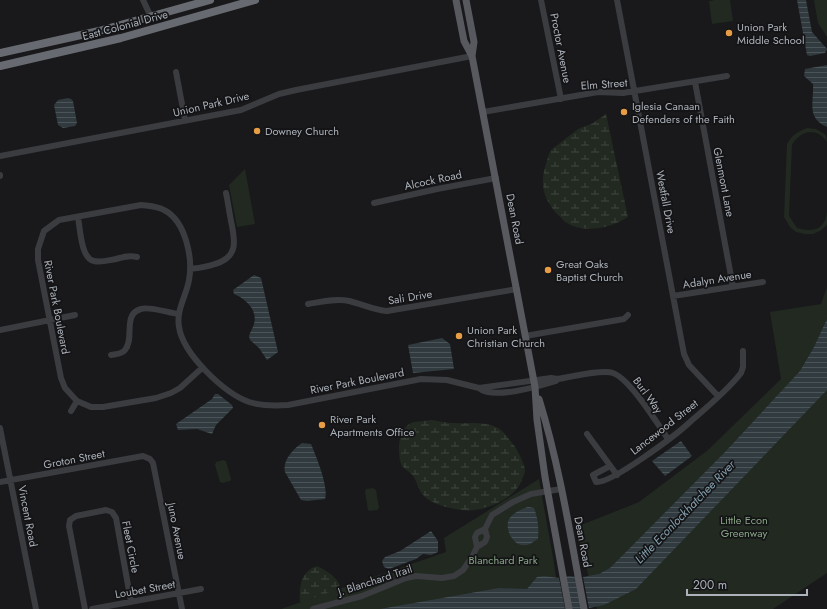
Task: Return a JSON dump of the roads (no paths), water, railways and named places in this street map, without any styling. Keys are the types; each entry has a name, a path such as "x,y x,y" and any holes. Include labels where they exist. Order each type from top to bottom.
{"highway":[{"name":"East Colonial Drive","path":"0,53 70,38 210,0"},
{"name":"East Colonial Drive","path":"0,66 53,55 142,33 255,0"},
{"path":"160,28 161,22 170,12"},
{"path":"142,33 150,22 151,17"}],"main road":[{"name":"Dean Road","path":"456,0 464,41 472,56 526,336 548,491 569,609"},
{"name":"Dean Road","path":"466,0 474,42 472,56"},
{"name":"Dean Road","path":"534,384 545,418 561,489 584,609"}],"street":[{"path":"143,0 151,17"},
{"name":"Proctor Avenue","path":"541,0 560,99"},
{"name":"Westfall Drive","path":"618,0 684,354 689,365 718,396"},
{"name":"Union Park Drive","path":"0,156 241,110 279,94 296,90 472,56"},
{"path":"176,72 186,120"},
{"name":"Elm Street","path":"483,112 598,92 623,93 727,76"},
{"name":"Glenmont Lane","path":"695,82 733,286"},
{"name":"Alcock Road","path":"374,203 496,178"},
{"path":"190,269 223,261 230,256 234,249 235,242 226,193"},
{"name":"River Park Boulevard","path":"77,401 65,388 61,378 38,260 40,240 44,231 60,220 141,206 154,206 164,210 179,224 185,236 190,269 187,291 178,314 178,327 181,337 187,348 202,368 218,383 247,401 260,405 288,405 421,379 447,380 479,388 482,392 491,393 534,384"},
{"path":"78,217 84,251 87,257 92,261 99,262 131,256 137,258"},
{"name":"Adalyn Avenue","path":"673,296 764,282"},
{"name":"Sali Drive","path":"308,304 340,300 387,311 516,288"},
{"path":"111,355 121,354 126,350 128,344 130,319 140,308 178,314"},
{"path":"0,330 75,314"},
{"path":"526,336 624,319 628,315"},
{"name":"Lancewood Street","path":"610,466 593,476 596,482 600,482 617,475 690,423 741,373 743,367 743,351"},
{"path":"71,411 77,401 90,406 103,407 156,398 180,388 202,368"},
{"name":"Burl Way","path":"534,384 603,372 613,372 623,378 631,387 668,439"},
{"name":"Vincent Road","path":"0,428 36,609"},
{"path":"587,434 617,475"},
{"name":"Groton Street","path":"0,482 143,456 150,459"},
{"name":"Juno Avenue","path":"150,459 153,463 182,609"},
{"name":"J. Blanchard Trail","path":"313,609 362,596 406,578 416,576 442,578 454,576 467,566 477,547 483,544 486,539 485,530 492,515 513,502 531,494 561,489"},
{"name":"Fleet Circle","path":"85,609 69,526 70,520 76,516 106,510 112,512 116,518 131,602"},
{"name":"J. Blanchard Trail","path":"477,547 475,537 477,533 485,530"},
{"name":"Loubet Street","path":"92,609 201,589"}],"water":[{"path":"797,0 806,0 812,32 827,49 825,53 810,56 807,55"},
{"path":"827,65 827,127 816,119 812,109 813,84 804,76 805,69"},
{"path":"68,98 73,101 77,123 75,126 63,128 58,125 54,105 58,100"},
{"path":"254,275 261,278 278,352 267,360 259,348 250,340 249,336 254,326 255,319 253,310 247,302 234,294 233,290"},
{"name":"Little Econlockhatchee River","path":"827,319 827,390 636,589 604,605 589,608 583,577 599,574 610,568 726,451 800,371 814,347"},
{"path":"442,338 450,344 454,369 413,373 408,345"},
{"path":"215,394 218,394 232,405 233,408 216,425 212,434 197,429 178,430 176,424 212,399"},
{"path":"681,441 692,456 665,476 652,461"},
{"path":"302,443 311,444 324,479 326,494 325,499 307,501 301,500 285,472 285,464 289,456"},
{"path":"528,507 534,508 538,523 538,539 528,545 522,545 518,544 511,537 508,523 509,519 513,515"},
{"path":"431,531 438,541 438,552 431,555 423,554 416,559 389,569 384,567 382,561 385,557 400,551"},
{"path":"544,576 559,578 565,609 380,609 499,588 527,589 537,577"},
{"path":"563,577 578,577 582,609 569,609"}],"place":[{"name":"Union Park Middle School","path":"729,33"},
{"name":"Iglesia Canaan Defenders of the Faith","path":"624,112"},
{"name":"Downey Church","path":"257,131"},
{"name":"Great Oaks Baptist Church","path":"548,270"},
{"name":"Union Park Christian Church","path":"459,336"},
{"name":"River Park Apartments Office","path":"322,425"}],"park label":[{"name":"Little Econ Greenway","path":"744,526"},
{"name":"Blanchard Park","path":"503,560"}]}
